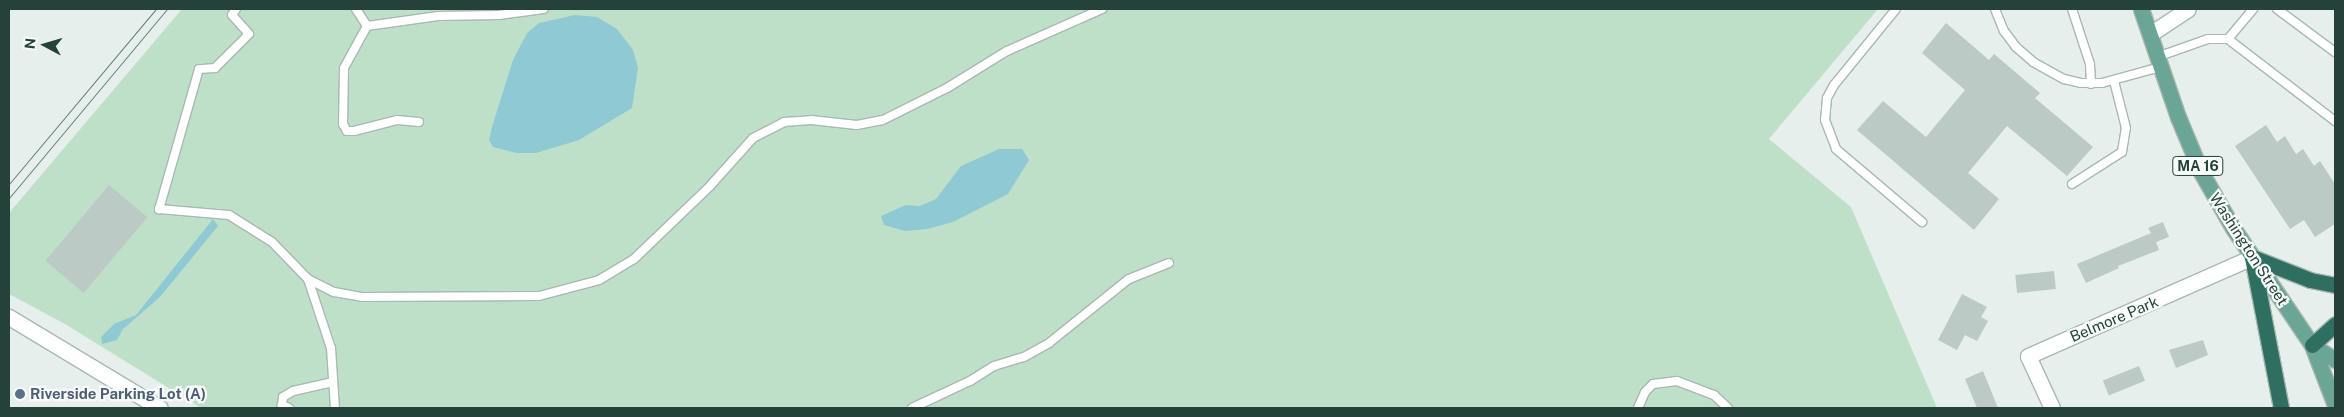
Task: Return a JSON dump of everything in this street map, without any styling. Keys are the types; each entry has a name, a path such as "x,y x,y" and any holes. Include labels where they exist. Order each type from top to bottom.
{"highway":[{"path":"2252,257 2304,278 2335,285"},
{"path":"2252,257 2281,408"},
{"path":"2312,345 2335,324"}],"main road":[{"name":"Washington Street","path":"2141,9 2201,172 2252,257 2312,345 2335,405"},
{"name":"Washington Street","path":"2312,345 2335,360"}],"street":[{"path":"2150,34 2188,9"},
{"name":"Belmore Park","path":"2052,408 2028,356 2252,257"},
{"path":"9,317 160,408"}],"lane":[{"path":"236,9 232,15 250,34 216,68 199,70 159,209 229,215 272,242 308,279 334,292 362,297 539,296 599,280 634,259 710,186 753,138 784,122 811,120 857,125 883,120 947,88 1007,51 1102,9"},
{"path":"356,9 367,26"},
{"path":"367,26 438,16 499,15 544,9"},
{"path":"1896,9 1834,85 1828,98 1825,120 1836,149 1922,222"},
{"path":"1995,9 2004,31 2033,62 2064,79 2091,84 2114,81 2208,39 2228,39 2335,121"},
{"path":"2072,9 2088,58 2091,84"},
{"path":"2228,39 2253,9"},
{"path":"2277,9 2335,52"},
{"path":"367,26 344,68 343,124 347,131 354,131 396,120 419,122"},
{"path":"2072,184 2122,152 2126,128 2114,81"},
{"path":"912,408 970,381 994,366 1024,357 1049,342 1128,279 1170,263"},
{"path":"308,279 331,348 335,408"},
{"path":"1638,408 1645,392 1653,384 1677,380 1714,395 1728,408"},
{"path":"288,408 282,405 283,397 293,391 333,382"}],"green space":[{"path":"182,9 1878,9 1769,139 1851,207 1937,408 201,408 65,324 9,294 9,213"}],"water":[{"path":"575,15 597,17 617,29 633,50 638,68 632,108 579,140 536,153 517,153 493,147 489,140 492,127 513,60 527,33 539,23"},
{"path":"999,149 1022,149 1029,160 1008,194 953,222 927,229 905,231 884,225 881,216 906,205 920,206 936,199 961,166"},
{"path":"213,219 218,226 160,297 123,329 117,340 102,344 101,337 114,324 136,315"}],"building":[{"path":"1946,23 1989,60 1994,54 2040,93 2035,98 2093,147 2067,176 2007,126 1968,173 1999,199 1974,230 1857,130 1883,101 1926,137 1965,90 1922,53"},
{"path":"2266,125 2277,142 2285,136 2296,154 2303,149 2314,166 2320,161 2335,184 2335,224 2315,237 2304,220 2290,229 2235,146"},
{"path":"109,185 147,217 84,293 45,261"},
{"path":"2163,222 2169,237 2156,242 2159,250 2118,266 2119,268 2086,283 2077,264 2151,233 2148,228"},
{"path":"2054,271 2056,289 2017,293 2015,275"},
{"path":"1962,294 1987,307 1981,317 1988,321 1977,341 1965,335 1957,350 1938,340"},
{"path":"2203,340 2208,355 2176,368 2169,350"},
{"path":"2139,366 2145,381 2109,395 2103,381"},
{"path":"1983,371 1998,408 1977,408 1965,379"}],"tram line":[{"path":"9,184 156,9"},
{"path":"9,198 167,9"}],"place":[{"name":"Riverside Parking Lot (A)","path":"20,394"}]}
